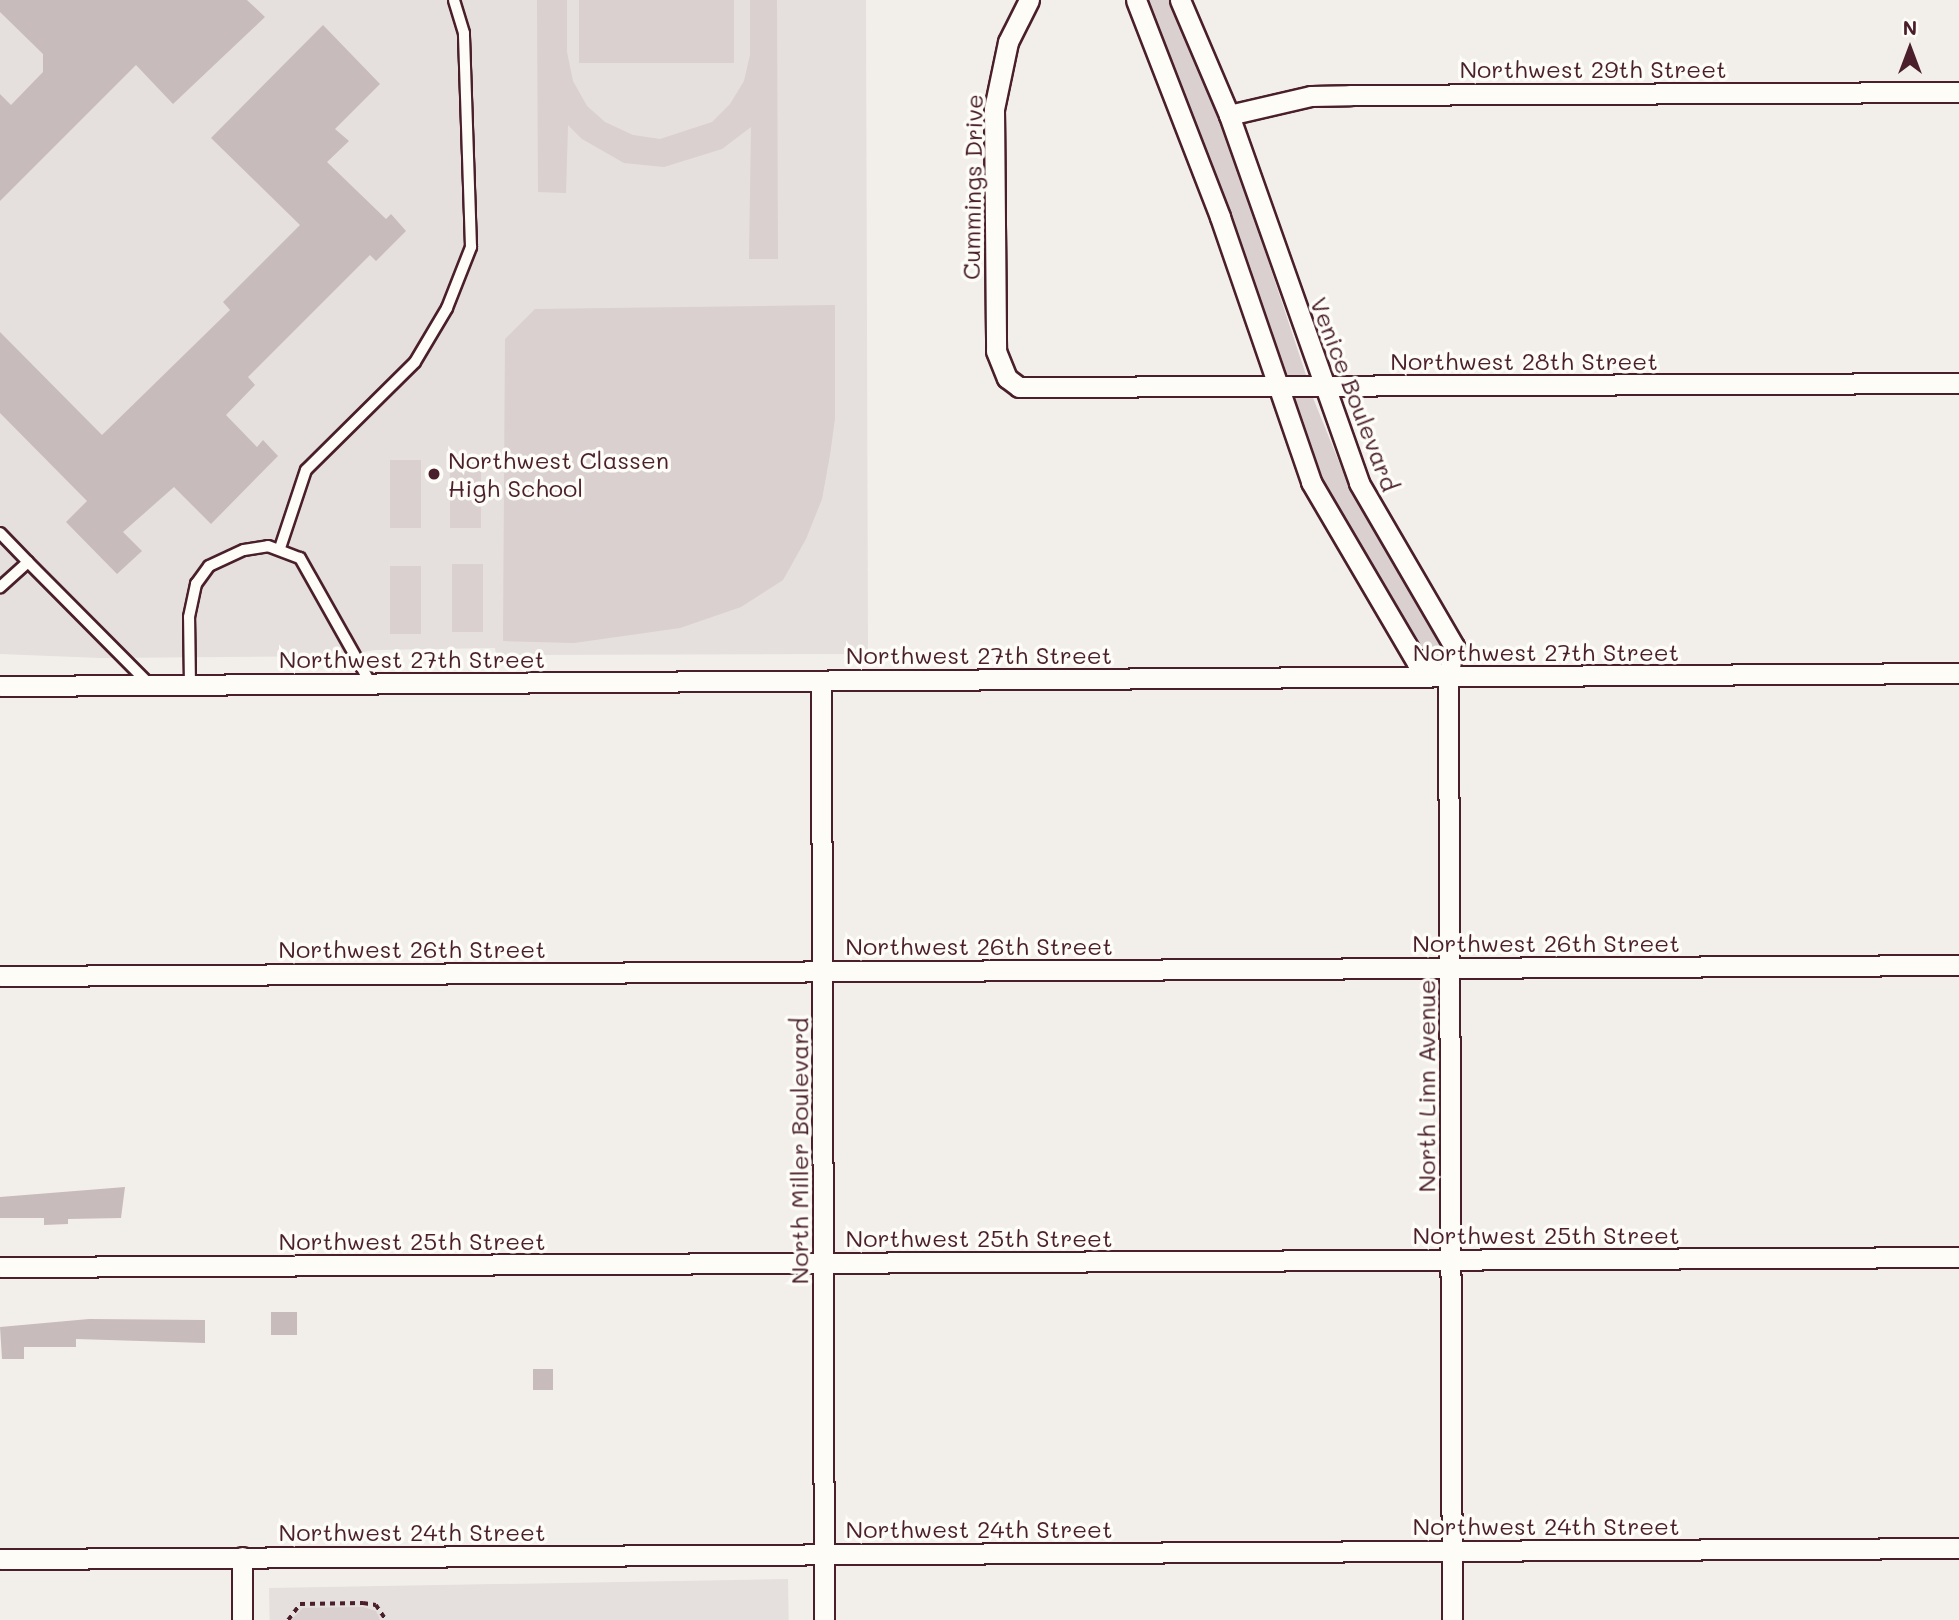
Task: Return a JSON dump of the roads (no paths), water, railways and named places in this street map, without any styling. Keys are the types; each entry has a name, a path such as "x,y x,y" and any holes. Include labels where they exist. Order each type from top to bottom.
{"street":[{"name":"Cummings Drive","path":"1007,378 996,351 994,108 1008,42 1029,0"},
{"path":"1136,0 1220,217 1311,482 1338,535 1417,663 1448,677"},
{"name":"Venice Boulevard","path":"1180,0 1229,115 1322,387 1359,484 1454,646 1448,677"},
{"name":"Northwest 29th Street","path":"1229,115 1290,100 1350,95 1959,92"},
{"name":"Northwest 28th Street","path":"1007,378 1028,388 1959,383"},
{"name":"Northwest 27th Street","path":"0,686 1959,673"},
{"name":"North Linn Avenue","path":"1448,677 1452,1620"},
{"name":"North Miller Boulevard","path":"821,681 824,1620"},
{"name":"Northwest 26th Street","path":"0,976 1959,965"},
{"name":"Northwest 25th Street","path":"0,1267 1959,1256"},
{"name":"Northwest 24th Street","path":"0,1559 1959,1548"},
{"path":"242,1557 243,1620"}],"lane":[{"path":"280,548 306,470 415,362 447,308 471,247 464,33 454,0"},
{"path":"0,533 150,685"},
{"path":"190,685 189,617 195,584 209,566 244,550 280,548 300,558 311,573 371,684"},
{"path":"0,587 28,562"}],"place":[{"name":"Northwest Classen High School","path":"434,474"}]}
